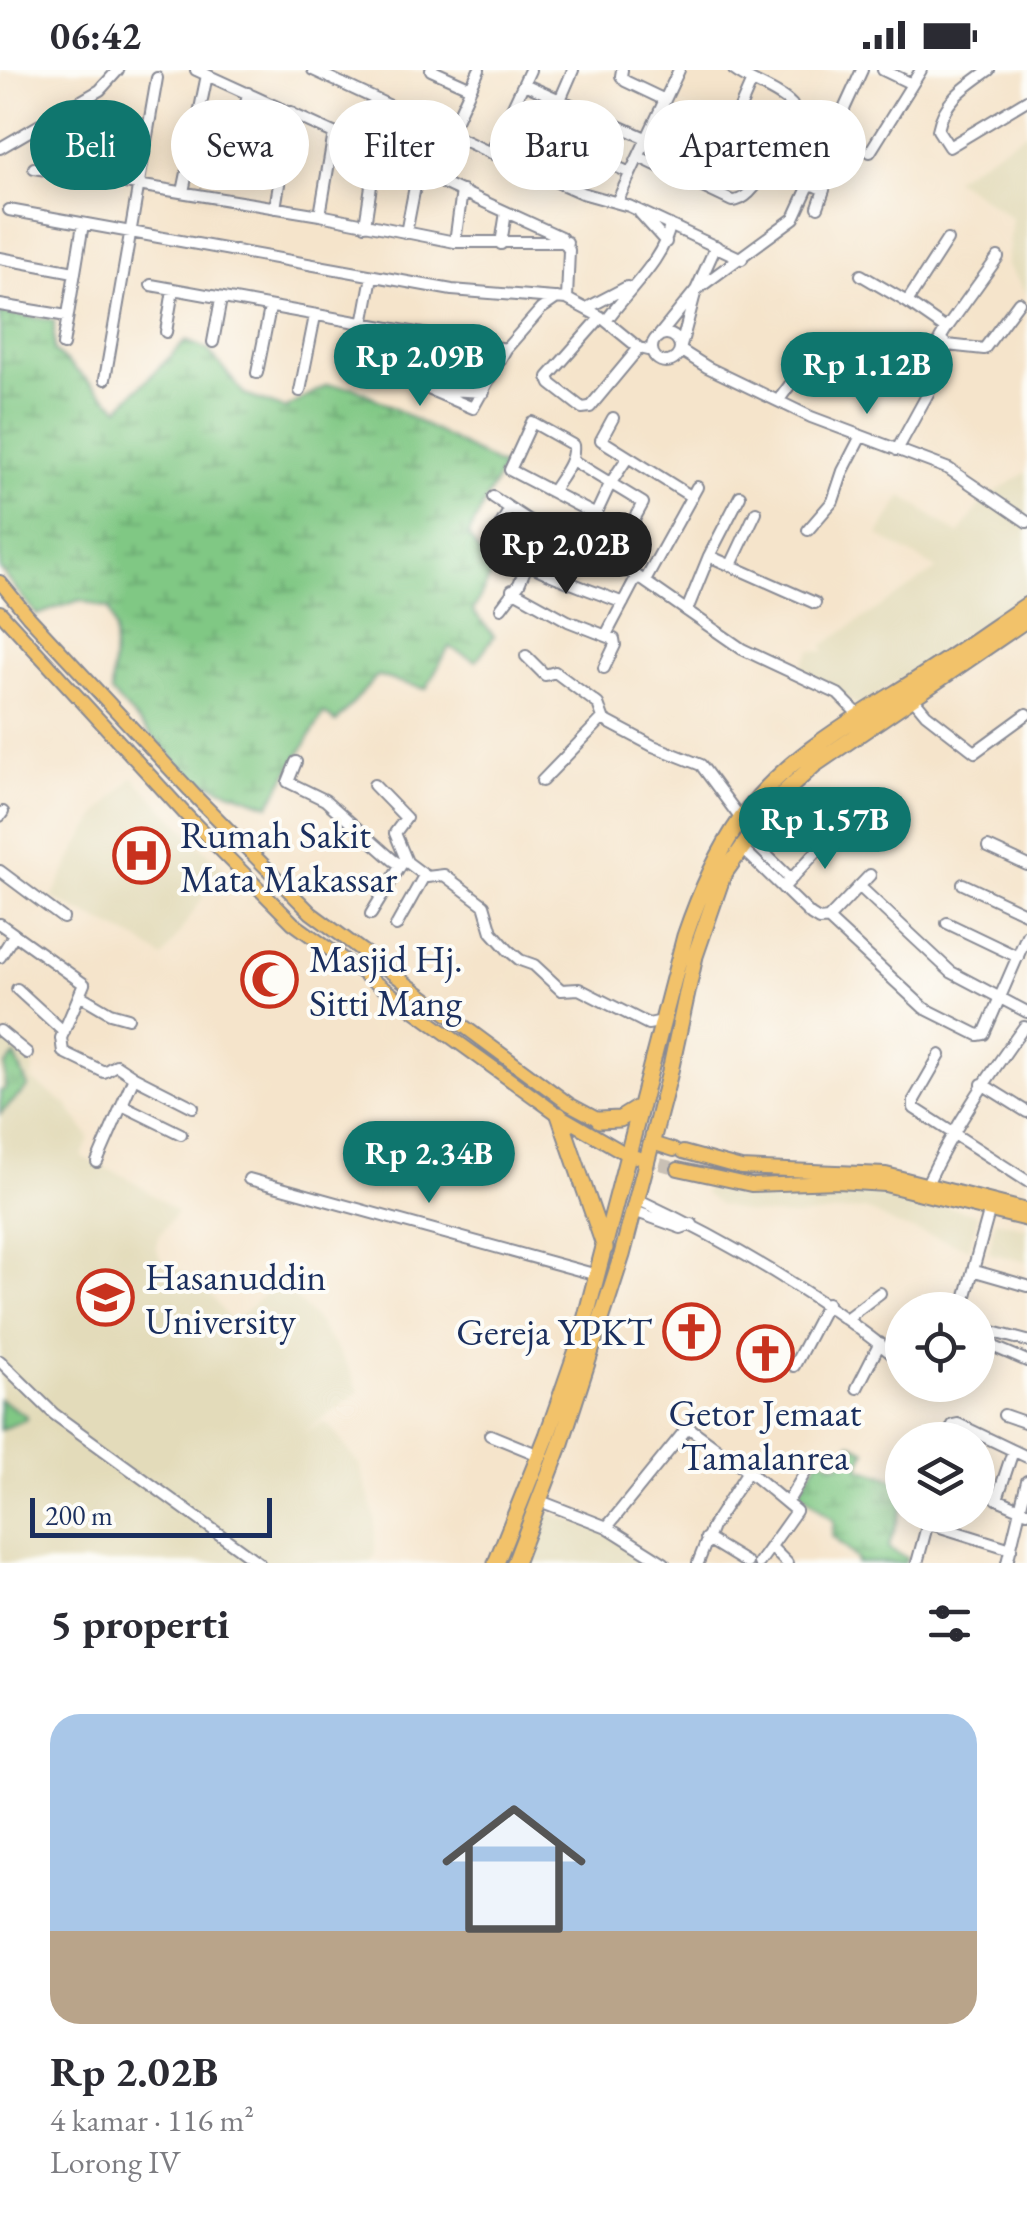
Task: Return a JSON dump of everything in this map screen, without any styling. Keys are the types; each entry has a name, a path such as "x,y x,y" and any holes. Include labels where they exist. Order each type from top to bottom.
{"highway":[{"path":"515,1563 534,1520 599,1330 652,1143 695,956 723,875 777,799 814,764 912,697 1009,624 1027,605"},
{"path":"496,1563 578,1346 698,896 741,819 764,791 858,714 1009,624 1027,619"},
{"path":"599,1120 620,1118 640,1106"},
{"path":"559,1116 606,1248"},
{"path":"632,1138 652,1143"},
{"path":"626,1160 646,1165"},
{"path":"518,1513 534,1520"}],"main road":[{"path":"0,582 198,799 310,913 569,1104 599,1120"},
{"path":"0,612 293,923 559,1116 626,1160"},
{"path":"14,628 28,616"},
{"path":"652,1143 741,1168 927,1184 1027,1220"},
{"path":"678,1168 751,1185 886,1180 1027,1210"}],"street":[{"path":"0,148 100,90 118,70"},
{"path":"313,70 378,100"},
{"path":"431,70 471,88"},
{"path":"465,100 479,70"},
{"path":"516,100 530,70"},
{"path":"524,84 560,100 573,70"},
{"path":"622,70 624,81 665,100 679,70"},
{"path":"734,70 787,100"},
{"path":"849,100 862,70"},
{"path":"882,70 912,84"},
{"path":"870,152 921,70"},
{"path":"989,70 955,94 941,116 938,130 949,147 1027,100"},
{"path":"183,192 201,72 265,100"},
{"path":"151,112 157,78"},
{"path":"743,100 751,82"},
{"path":"247,100 248,92"},
{"path":"617,202 644,146"},
{"path":"639,157 644,159"},
{"path":"320,215 329,163"},
{"path":"624,170 630,173"},
{"path":"151,187 454,242 567,242"},
{"path":"105,378 137,190"},
{"path":"276,208 279,190"},
{"path":"366,225 371,190"},
{"path":"406,233 414,190"},
{"path":"577,190 636,210 742,260"},
{"path":"709,190 734,202 742,201 752,190"},
{"path":"652,351 658,337 696,290 742,260 794,218 808,190"},
{"path":"818,206 823,190"},
{"path":"454,242 462,191 567,242"},
{"path":"9,210 462,292 562,299 587,308 639,348 652,351 666,362 676,358 680,350 696,290 716,246"},
{"path":"636,210 666,242"},
{"path":"501,244 506,212"},
{"path":"63,345 82,224"},
{"path":"639,348 587,408 550,384 548,378 554,369 660,254 670,225"},
{"path":"907,302 947,240"},
{"path":"562,299 567,242"},
{"path":"0,258 74,272"},
{"path":"998,258 940,339 947,345 984,349 1019,302"},
{"path":"861,275 946,329"},
{"path":"354,372 372,276"},
{"path":"587,308 633,284"},
{"path":"151,285 506,350"},
{"path":"166,332 174,290"},
{"path":"520,296 541,309"},
{"path":"214,342 221,299"},
{"path":"410,333 405,376 408,381 470,409 484,392 506,350 541,309 562,299"},
{"path":"0,306 68,316"},
{"path":"257,373 270,308"},
{"path":"300,392 316,316"},
{"path":"658,337 672,335 680,350 707,367 778,401 949,469 1027,522"},
{"path":"897,450 938,376 947,345"},
{"path":"778,401 803,367"},
{"path":"425,389 484,392"},
{"path":"606,636 694,492 601,439 614,418"},
{"path":"552,492 572,460 573,445 532,422 510,470 552,492 596,515"},
{"path":"808,530 833,501 843,470 861,436"},
{"path":"580,546 610,484 628,457"},
{"path":"572,460 643,503 612,560"},
{"path":"687,610 740,496"},
{"path":"493,497 612,560 738,647 838,694 858,714"},
{"path":"510,508 494,540 528,563 623,603"},
{"path":"731,565 756,512"},
{"path":"709,556 815,603"},
{"path":"501,608 519,584 528,563"},
{"path":"512,590 568,621 614,639 604,668"},
{"path":"526,656 545,675 554,672 598,704 603,718 653,746 702,765 741,819"},
{"path":"912,697 926,714 975,752 1027,714"},
{"path":"542,781 603,718"},
{"path":"296,762 288,782 325,800 424,876 444,875 482,903 492,932 500,942 560,990 579,989 648,1024 663,1020"},
{"path":"371,914 403,862 394,834 406,818 374,785"},
{"path":"787,884 829,838"},
{"path":"744,842 811,914 828,920 924,1008 974,1034 984,1034 1027,934"},
{"path":"988,847 1027,865"},
{"path":"0,871 63,918"},
{"path":"828,920 870,875"},
{"path":"396,926 424,876"},
{"path":"963,884 1027,914"},
{"path":"859,886 950,972 1027,1012"},
{"path":"947,923 1018,957"},
{"path":"0,924 83,983 83,992 60,1042 64,1052 104,1072 116,1065 193,1107"},
{"path":"0,957 14,935"},
{"path":"18,989 64,1032"},
{"path":"83,992 110,1013 128,1018"},
{"path":"927,1184 952,1131 982,1084 1024,1026 1027,1028"},
{"path":"0,1031 27,1053"},
{"path":"940,1055 913,1106 915,1110 1027,1182"},
{"path":"97,1162 134,1077"},
{"path":"982,1084 1026,1111"},
{"path":"122,1105 181,1134"},
{"path":"249,1179 598,1275"},
{"path":"636,1205 681,1228 692,1224 827,1304 885,1347"},
{"path":"968,1292 991,1205"},
{"path":"975,1271 1027,1286"},
{"path":"847,1318 880,1292"},
{"path":"794,1366 827,1304"},
{"path":"995,1333 1027,1341"},
{"path":"857,1388 880,1343"},
{"path":"995,1347 1027,1361"},
{"path":"0,1361 50,1414"},
{"path":"0,1370 5,1381 259,1563"},
{"path":"1004,1415 1027,1423"},
{"path":"608,1527 688,1427 796,1512 759,1563"},
{"path":"490,1435 539,1455"},
{"path":"995,1442 1027,1456"},
{"path":"1012,1451 996,1498 1023,1510"},
{"path":"786,1503 806,1471"},
{"path":"698,1563 706,1538 748,1472"},
{"path":"1007,1563 1027,1481"},
{"path":"540,1501 608,1527 664,1563"},
{"path":"917,1563 926,1532"},
{"path":"970,1532 1011,1549"},
{"path":"706,1538 747,1563"},
{"path":"229,1543 248,1563"},
{"path":"770,1547 786,1563"}],"shaded area":[{"path":"1027,132 1027,295 1007,264 1012,218 954,178"},
{"path":"1027,472 1027,591 860,706 799,670 811,650 825,652 823,645 937,569 878,535 902,496 959,535 984,499"},
{"name":"Rumah Sakit Mata Makassar","path":"133,777 222,868 163,958 139,940 52,898 100,812"},
{"name":"Hasanuddin University","path":"0,1033 33,1064 32,1080 67,1105 89,1137 82,1157 128,1178 177,1212 159,1236 156,1245 160,1258 204,1286 232,1323 279,1281 316,1320 348,1366 359,1392 301,1434 323,1422 360,1466 375,1518 375,1554 370,1563 0,1563"},
{"path":"707,1187 741,1197 880,1191 978,1214 969,1248 897,1225 865,1209 798,1217 747,1213 719,1205 703,1193"},
{"path":"995,1220 1027,1228 1027,1262 989,1253"},
{"path":"546,1512 603,1532 658,1563 525,1563"}],"green space":[{"path":"0,313 54,320 54,351 119,408 186,341 208,350 245,395 285,409 327,385 354,387 503,467 468,536 493,572 473,611 494,636 476,661 449,647 426,689 377,676 336,722 324,713 269,805 192,778 111,693 115,631 109,609 80,600 37,615 0,569"},
{"path":"15,1056 28,1087 0,1114 5,1066"},
{"path":"0,1399 26,1416 26,1419 0,1430"},
{"path":"851,1443 866,1451 859,1468 885,1476 885,1532 894,1532 888,1548 907,1558 905,1563 857,1563 832,1536 834,1521 799,1491 819,1458 838,1465"}],"tunnel":[{"path":"645,1169 653,1162 678,1169"}],"place":[{"name":"Rumah Sakit Mata Makassar","path":"141,856"},
{"name":"Masjid Hj. Sitti Mang","path":"270,980"},
{"name":"Hasanuddin University","path":"106,1298"},
{"name":"Gereja YPKT","path":"691,1331"},
{"name":"Getor Jemaat Tamalanrea","path":"765,1354"}]}
